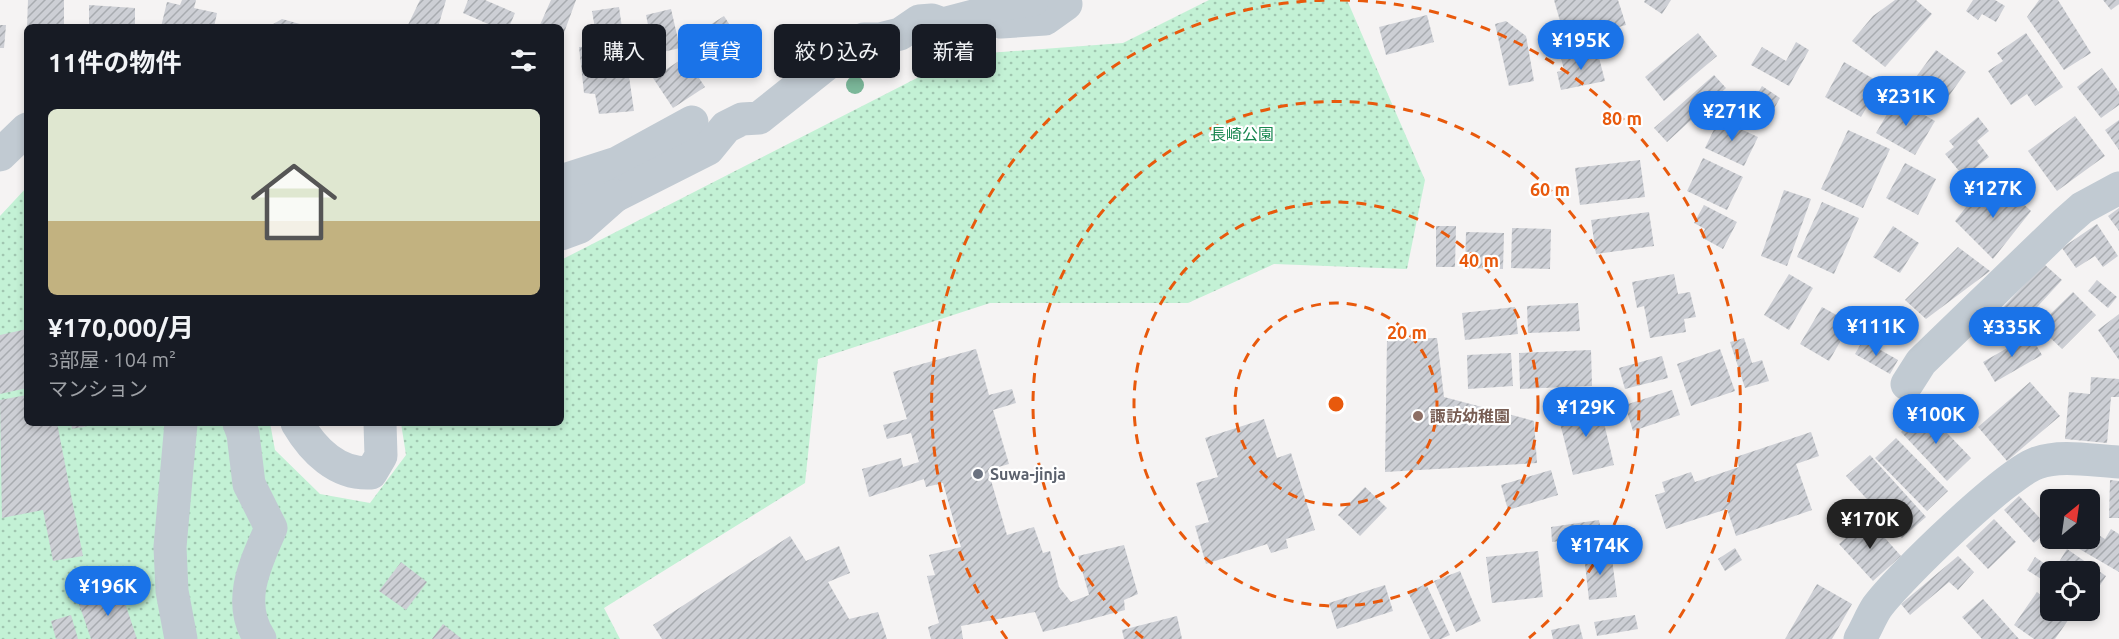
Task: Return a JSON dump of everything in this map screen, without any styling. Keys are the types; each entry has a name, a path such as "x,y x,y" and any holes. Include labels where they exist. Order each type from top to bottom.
{"street":[{"path":"564,180 726,128 742,119 759,118 833,59 850,52 864,39 890,37 919,21 932,20 943,24 981,14 1004,4 1032,0"},
{"path":"981,14 994,21 1026,22 1045,19 1069,1"},
{"path":"0,155 24,132"},
{"path":"564,233 580,227 615,195 700,136"},
{"path":"1907,384 1921,362 2065,223 2082,208 2119,188"},
{"path":"564,210 579,202 615,195"},
{"path":"181,639 172,591 170,547 182,426"},
{"path":"239,426 243,434 249,484 271,528 249,585 247,609 260,639"},
{"path":"299,426 319,454 332,463 362,473 371,473 381,456 380,426"},
{"path":"1860,639 1877,607 1910,571 1960,523 2036,463 2060,460 2119,462"}],"green space":[{"name":"長崎公園","path":"1209,0 1347,0 1425,180 1407,269 1274,264 1188,303 990,303 818,359 805,483 604,608 620,639 0,639 0,216 24,190 24,426 271,426 275,450 320,494 370,503 406,455 401,426 564,426 564,258 917,78 996,78 996,52 1123,43"}],"building":[{"path":"28,0 64,0 64,24 27,24"},
{"path":"182,0 196,0 194,8 217,13 215,24 162,24 167,2 180,5"},
{"path":"420,0 446,0 439,24 408,24"},
{"path":"468,0 485,0 515,13 510,24 488,24 463,13"},
{"path":"551,0 576,0 564,33 564,24 540,24"},
{"path":"1554,0 1618,0 1626,25 1566,42"},
{"path":"1645,0 1671,0 1662,14 1644,2"},
{"path":"1895,0 1916,0 1932,14 1885,67 1852,41 1873,16"},
{"path":"1973,0 1995,0 2005,6 1996,22 1982,14 1978,20 1966,11"},
{"path":"2039,0 2058,0 2091,53 2064,70 2027,17"},
{"path":"2103,0 2119,0 2119,4 2111,10"},
{"path":"89,5 135,8 135,24 89,24"},
{"path":"619,7 621,24 594,24 592,11"},
{"path":"671,9 678,48 666,51 666,24 648,24 646,15"},
{"path":"1427,15 1434,42 1386,55 1379,27"},
{"path":"724,16 729,24 712,24"},
{"path":"282,19 300,24 273,24"},
{"path":"1506,21 1526,36 1534,81 1509,86 1495,24"},
{"path":"0,25 6,25 4,48 0,48"},
{"path":"1698,33 1717,56 1664,101 1645,77"},
{"path":"2026,33 2063,87 2035,106 2027,94 2011,105 1988,71 2003,61 1997,53"},
{"path":"1796,42 1809,50 1789,86 1751,65 1762,47 1786,61"},
{"path":"579,47 582,47 582,75"},
{"path":"1597,50 1605,81 1561,90 1557,72 1564,70 1561,58"},
{"path":"1936,50 1966,72 1941,107 1910,85"},
{"path":"678,62 678,78 699,78 705,87 673,108 653,78 666,78 666,69"},
{"path":"1844,62 1881,83 1861,117 1825,97"},
{"path":"2102,68 2119,92 2119,105 2101,118 2077,87"},
{"path":"1714,75 1726,88 1667,142 1654,128"},
{"path":"582,78 629,78 634,111 599,114 595,94 584,93"},
{"path":"1762,86 1780,98 1763,128 1734,111 1743,96 1753,101"},
{"path":"1896,99 1935,121 1915,155 1876,133"},
{"path":"2075,116 2105,156 2057,191 2028,151"},
{"path":"1978,117 1989,131 1977,141 1989,157 1964,177 1945,154 1954,147 1949,141"},
{"path":"1719,119 1758,137 1744,166 1705,148"},
{"path":"2119,120 2119,150 2105,130"},
{"path":"1848,130 1890,149 1863,208 1821,189"},
{"path":"1703,158 1743,177 1727,210 1687,191"},
{"path":"1640,160 1645,197 1580,205 1575,168"},
{"path":"1905,163 1936,179 1918,215 1886,198"},
{"path":"1982,187 1996,199 2006,188 2031,211 1993,259 1955,221"},
{"path":"1784,190 1811,199 1787,266 1761,256"},
{"path":"1822,202 1859,218 1834,274 1797,257"},
{"path":"1704,205 1737,222 1723,249 1701,237 1705,229 1694,223"},
{"path":"2119,208 2119,231 2108,216"},
{"path":"1649,212 1654,246 1596,254 1591,220"},
{"path":"2097,224 2118,256 2103,267 2095,256 2076,268 2062,248"},
{"path":"1436,226 1456,226 1455,267 1436,267"},
{"path":"1893,226 1919,243 1900,273 1873,257"},
{"path":"1512,228 1551,229 1550,269 1511,268"},
{"path":"1466,232 1504,233 1503,269 1465,268"},
{"path":"1958,247 1990,271 1926,319 1905,300"},
{"path":"2044,264 2062,280 2012,334 1994,317"},
{"path":"1674,274 1678,294 1690,292 1696,317 1684,319 1686,332 1650,338 1644,306 1637,308 1632,282"},
{"path":"1789,274 1813,288 1789,330 1764,315"},
{"path":"2097,280 2117,297 2108,308 2088,291"},
{"path":"2073,292 2096,315 2062,349 2038,326"},
{"path":"1578,303 1580,331 1528,333 1527,306"},
{"path":"1515,307 1518,334 1465,340 1462,313"},
{"path":"1822,307 1851,323 1829,361 1800,344"},
{"path":"2119,314 2119,360 2098,330"},
{"path":"24,330 24,389 0,394 0,335"},
{"path":"2030,335 2042,355 1995,382 1983,362"},
{"path":"1437,338 1444,397 1534,421 1537,463 1385,472 1387,339"},
{"path":"1744,338 1752,363 1762,360 1769,381 1745,388 1730,342"},
{"path":"1863,340 1898,360 1890,374 1855,354"},
{"path":"976,349 989,395 1012,389 1016,403 993,410 1009,464 988,470 1007,535 1034,527 1043,553 1050,551 1059,587 1071,602 1089,595 1078,556 1124,545 1138,594 1124,600 1125,610 1043,632 1035,612 961,626 963,639 931,639 928,627 939,623 927,576 935,575 929,555 961,547 943,483 926,487 924,479 869,497 862,469 901,458 903,467 919,462 911,433 887,439 883,425 907,419 893,372"},
{"path":"1720,349 1735,391 1691,406 1677,364"},
{"path":"1591,350 1592,386 1520,389 1519,353"},
{"path":"1511,353 1513,386 1468,389 1467,355"},
{"path":"1662,356 1668,378 1625,389 1619,368"},
{"path":"2091,377 2119,379 2119,397 2111,397 2107,443 2065,439 2069,392 2090,394"},
{"path":"2030,382 2060,416 2007,461 1978,427"},
{"path":"1672,390 1680,415 1633,431 1625,405"},
{"path":"24,396 24,426 58,426 83,556 53,561 43,510 2,518 0,400"},
{"path":"1599,402 1614,465 1573,475 1557,411"},
{"path":"1924,409 1971,458 1947,481 1901,432"},
{"path":"1264,419 1277,458 1291,453 1315,530 1286,539 1288,548 1271,553 1267,544 1206,564 1195,526 1209,522 1196,483 1218,477 1205,438"},
{"path":"72,426 88,426 72,429"},
{"path":"1811,432 1819,456 1796,464 1812,510 1736,536 1727,509 1666,529 1655,495 1665,492 1662,482 1691,472 1695,482 1739,467 1736,457"},
{"path":"1896,438 1948,491 1927,511 1875,458"},
{"path":"1870,455 1926,517 1902,538 1846,476"},
{"path":"1551,470 1558,495 1508,510 1501,485"},
{"path":"2110,480 2119,481 2119,518 2109,518"},
{"path":"1365,487 1387,508 1360,536 1338,515"},
{"path":"2019,496 2040,518 2040,538 2034,543 2004,510"},
{"path":"1868,519 1901,556 1873,581 1839,544"},
{"path":"1994,519 2016,542 1988,569 1966,546"},
{"path":"1599,520 1602,535 1552,542 1551,527"},
{"path":"2111,529 2119,534 2119,572 2079,549 2100,549 2100,536 2105,539"},
{"path":"790,536 806,561 839,546 850,573 828,582 849,619 878,612 887,639 662,639 653,625"},
{"path":"1735,548 1742,560 1725,571 1718,559"},
{"path":"2067,549 2084,561 2060,561"},
{"path":"1538,551 1543,597 1492,603 1486,557"},
{"path":"1611,552 1617,597 1589,600 1584,555"},
{"path":"1958,556 1974,572 1958,590 1949,582 1910,615 1901,604"},
{"path":"2035,557 2041,561 2040,578 2027,570"},
{"path":"401,562 427,582 406,610 379,591"},
{"path":"1460,571 1481,621 1456,632 1434,581"},
{"path":"2100,572 2106,576 2100,585"},
{"path":"1426,584 1450,635 1441,639 1430,639 1408,592"},
{"path":"1817,584 1852,604 1832,639 1785,639"},
{"path":"1385,585 1393,611 1337,629 1329,603"},
{"path":"120,588 137,639 91,639 78,601"},
{"path":"2037,592 2040,594 2040,621 2068,621 2055,639 2034,639 2014,625"},
{"path":"1983,599 2019,639 1982,639 1962,617"},
{"path":"71,615 78,639 56,639 51,621"},
{"path":"1635,615 1638,629 1597,636 1594,622"},
{"path":"1177,616 1182,639 1124,639 1122,630"},
{"path":"443,624 462,639 432,639"},
{"path":"1579,624 1583,639 1553,639 1551,630"}],"place":[{"name":"諏訪幼稚園","path":"1418,416"},
{"name":"Suwa-jinja","path":"978,474"}]}
